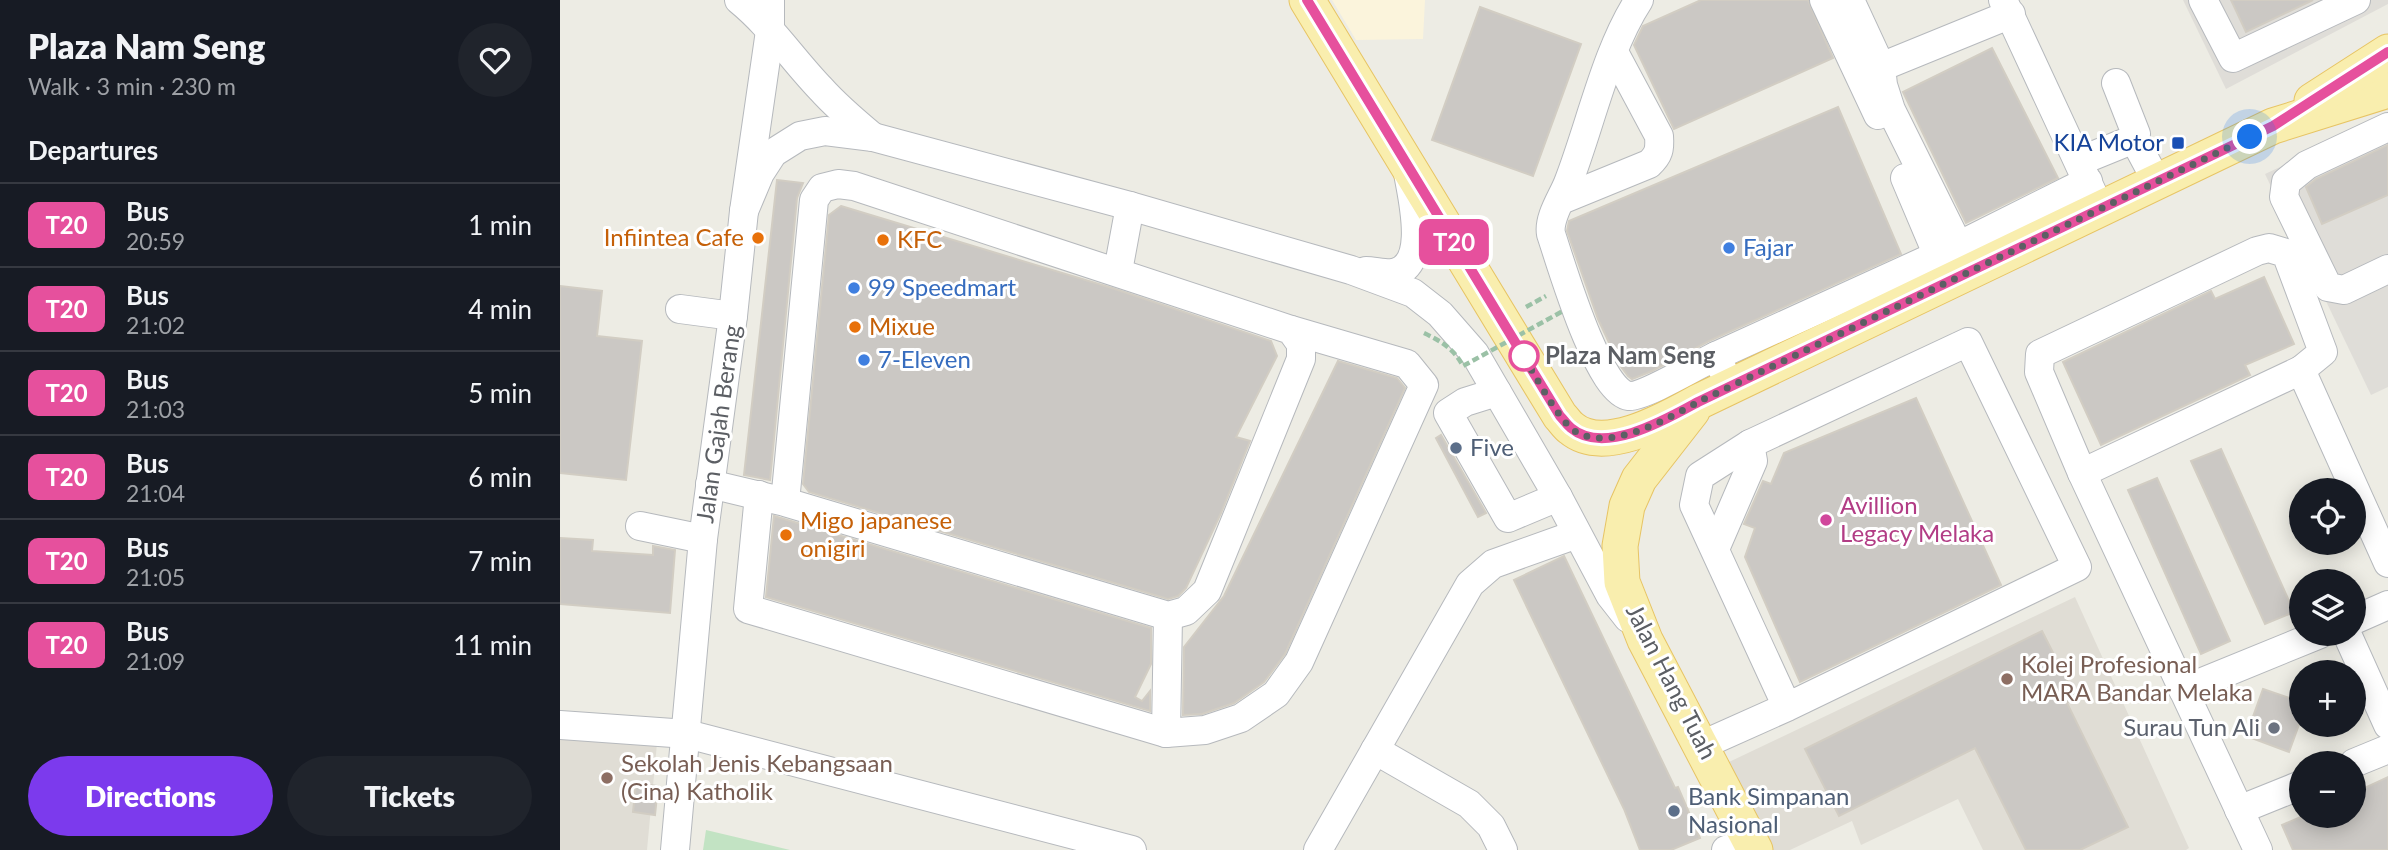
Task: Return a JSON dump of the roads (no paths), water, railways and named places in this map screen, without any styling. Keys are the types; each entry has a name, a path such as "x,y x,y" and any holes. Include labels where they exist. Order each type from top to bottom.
{"main road":[{"path":"1307,0 1560,416 1572,430 1590,436 1611,438 1657,425 1731,387 1954,264 2089,184 2157,182 2273,126 2388,52"},
{"path":"2273,126 2388,90"},
{"name":"Jalan Hang Tuah","path":"1698,402 1639,480 1627,506 1620,546 1622,582 1645,640 1702,745 1744,847"}],"street":[{"path":"739,0 839,108 873,137"},
{"name":"Jalan Gajah Berang","path":"676,850 703,540 744,211 770,31 770,0"},
{"path":"1639,0 1625,23 1551,222 1551,234 1592,352 1613,387 1620,393 1639,395 1716,356 1954,264 1870,71 1824,0"},
{"path":"2203,0 2233,58 2357,0"},
{"path":"1857,2 1870,71"},
{"path":"1870,71 2007,7 2089,184 2136,134 2116,83"},
{"path":"1561,200 1649,164 1657,158 1659,136 1614,52"},
{"path":"2388,127 2307,165 2286,181 2284,197 2328,286 2344,290 2388,269"},
{"path":"744,211 760,173 773,153 800,136 825,131 873,137 1130,206 1351,270 1413,293 1440,314 1475,354 1558,497 1610,596 1645,640"},
{"path":"2134,139 2157,182"},
{"path":"1351,270 1395,273 1407,265 1415,249 1416,232 1406,164"},
{"path":"838,184 854,186 1291,330 1407,364 1424,385 1299,662 1276,694 1241,718 1205,730 1166,733 748,609 772,499 814,200 822,188 838,184"},
{"path":"1118,271 1130,206"},
{"path":"2082,473 2301,370 2323,352 2286,253 2269,248 2257,251 2040,354 2039,372 2082,473 2258,850"},
{"path":"680,309 733,316"},
{"path":"710,484 772,499 1168,616 1186,611 1207,591 1301,359 1301,344 1291,330"},
{"path":"1702,745 1787,707 2077,567 1968,342 1750,444 1700,476 1695,505 1787,707"},
{"path":"1716,356 1731,387"},
{"path":"2301,370 2388,563"},
{"path":"1497,392 1465,402 1448,413 1508,518 1558,497"},
{"path":"1716,549 1753,461 1750,444"},
{"path":"640,526 703,540"},
{"path":"1318,850 1470,584 1493,564 1577,534"},
{"path":"2366,615 2388,605"},
{"path":"1166,733 1168,616"},
{"path":"2183,690 2291,646"},
{"path":"2352,646 2388,725"},
{"path":"560,725 687,734 1132,850"},
{"path":"2366,758 2388,749"},
{"path":"1375,750 1469,804 1491,826 1503,850"},
{"path":"2239,810 2289,790"}],"place":[{"name":"KIA Motor","path":"2178,143"},
{"name":"Infiintea Cafe","path":"758,238"},
{"name":"KFC","path":"883,240"},
{"name":"Fajar","path":"1729,248"},
{"name":"99 Speedmart","path":"854,288"},
{"name":"Mixue","path":"855,327"},
{"name":"Plaza Nam Seng","path":"1524,356"},
{"name":"7-Eleven","path":"864,360"},
{"name":"Five","path":"1456,448"},
{"name":"Avillion Legacy Melaka","path":"1826,520"},
{"name":"Migo japanese onigiri","path":"786,535"},
{"name":"Kolej Profesional MARA Bandar Melaka","path":"2007,679"},
{"name":"Surau Tun Ali","path":"2274,728"},
{"name":"Sekolah Jenis Kebangsaan (Cina) Katholik","path":"607,778"},
{"name":"Bank Simpanan Nasional","path":"1674,811"}]}
